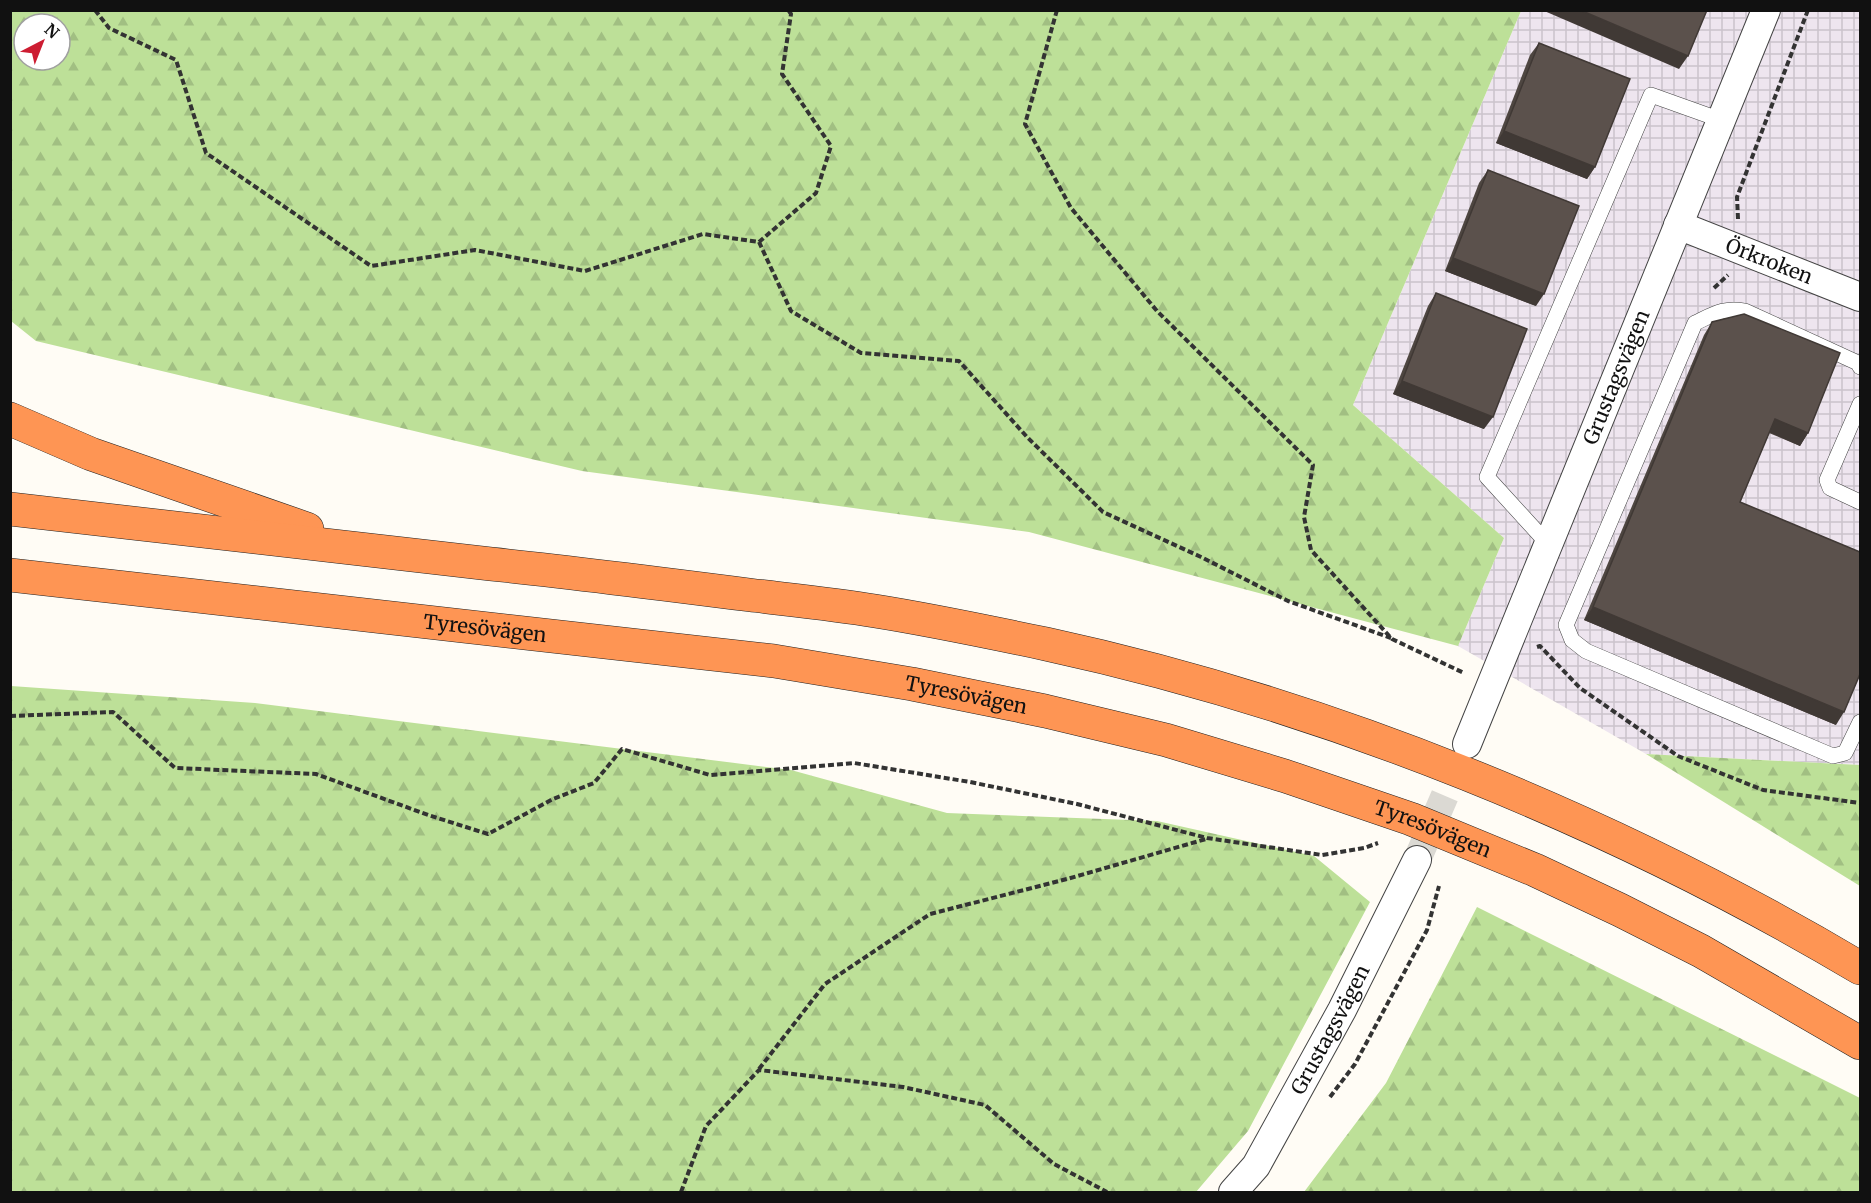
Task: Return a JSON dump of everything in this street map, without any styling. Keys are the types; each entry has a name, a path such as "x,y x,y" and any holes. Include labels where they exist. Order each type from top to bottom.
{"highway":[{"path":"10,419 91,454 366,549"},
{"path":"10,509 606,576 874,611 1050,645 1179,678 1328,723 1455,769 1561,813 1718,888 1860,968"},
{"name":"Tyresövägen","path":"10,575 774,661 912,684 1034,708 1166,740 1285,776 1411,819 1535,870 1701,951 1860,1043"},
{"path":"10,591 115,586"}],"street":[{"name":"Grustagsvägen","path":"1467,744 1766,10"},
{"name":"Örkroken","path":"1678,225 1860,297"},
{"name":"Grustagsvägen","path":"1233,1192 1256,1166 1342,1010 1417,860"}],"lane":[{"path":"1548,544 1486,477 1651,95 1721,120"},
{"path":"1860,367 1858,363 1745,311 1731,308 1695,323 1566,625 1572,640 1586,651 1833,756 1845,753 1860,722"},
{"path":"1860,404 1827,480 1830,488 1860,502"}],"path":[{"path":"96,10 109,28 176,60 206,153 370,266 475,250 585,271 703,234 759,242 816,193 831,146 782,74 791,14 788,10"},
{"path":"1057,10 1025,124 1071,208 1157,311 1313,465 1304,518 1311,550 1392,639"},
{"path":"759,242 791,311 861,353 959,362 1027,437 1103,512 1201,557 1288,601 1392,639 1490,686"},
{"path":"1502,658 1540,646 1581,688 1678,756 1763,790 1860,803"},
{"path":"10,716 113,712 175,768 316,774 428,815 488,834 553,799 594,783 622,749 710,775 854,763 970,782 1077,804 1207,838 1322,855 1364,848 1383,841"},
{"path":"681,1192 706,1126 759,1070 825,984 930,914 1067,879 1207,838"},
{"path":"759,1070 903,1087 985,1105 1054,1164 1107,1192"}],"shaded area":[{"path":"1521,11 1860,11 1860,765 1646,754 1458,646 1504,538 1353,405"}],"green space":[{"path":"10,11 1521,11 1353,405 1504,538 1458,646 1029,532 582,471 36,341 11,321"},
{"path":"11,686 255,703 791,770 947,813 1157,821 1314,856 1370,902 1248,1131 1196,1192 11,1192"},
{"path":"1646,754 1860,765 1860,886"},
{"path":"1477,907 1860,1098 1860,1192 1304,1192 1386,1083"}],"building":[{"path":"1580,10 1707,10 1688,56"},
{"path":"1539,43 1630,79 1595,167 1504,131"},
{"path":"1488,170 1579,206 1544,294 1453,258"},
{"path":"1436,293 1527,329 1493,417 1402,381"},
{"path":"1744,314 1840,353 1808,433 1775,419 1740,502 1860,552 1860,674 1844,712 1593,607 1712,322"}],"tunnel":[{"path":"1417,860 1465,749"}]}
